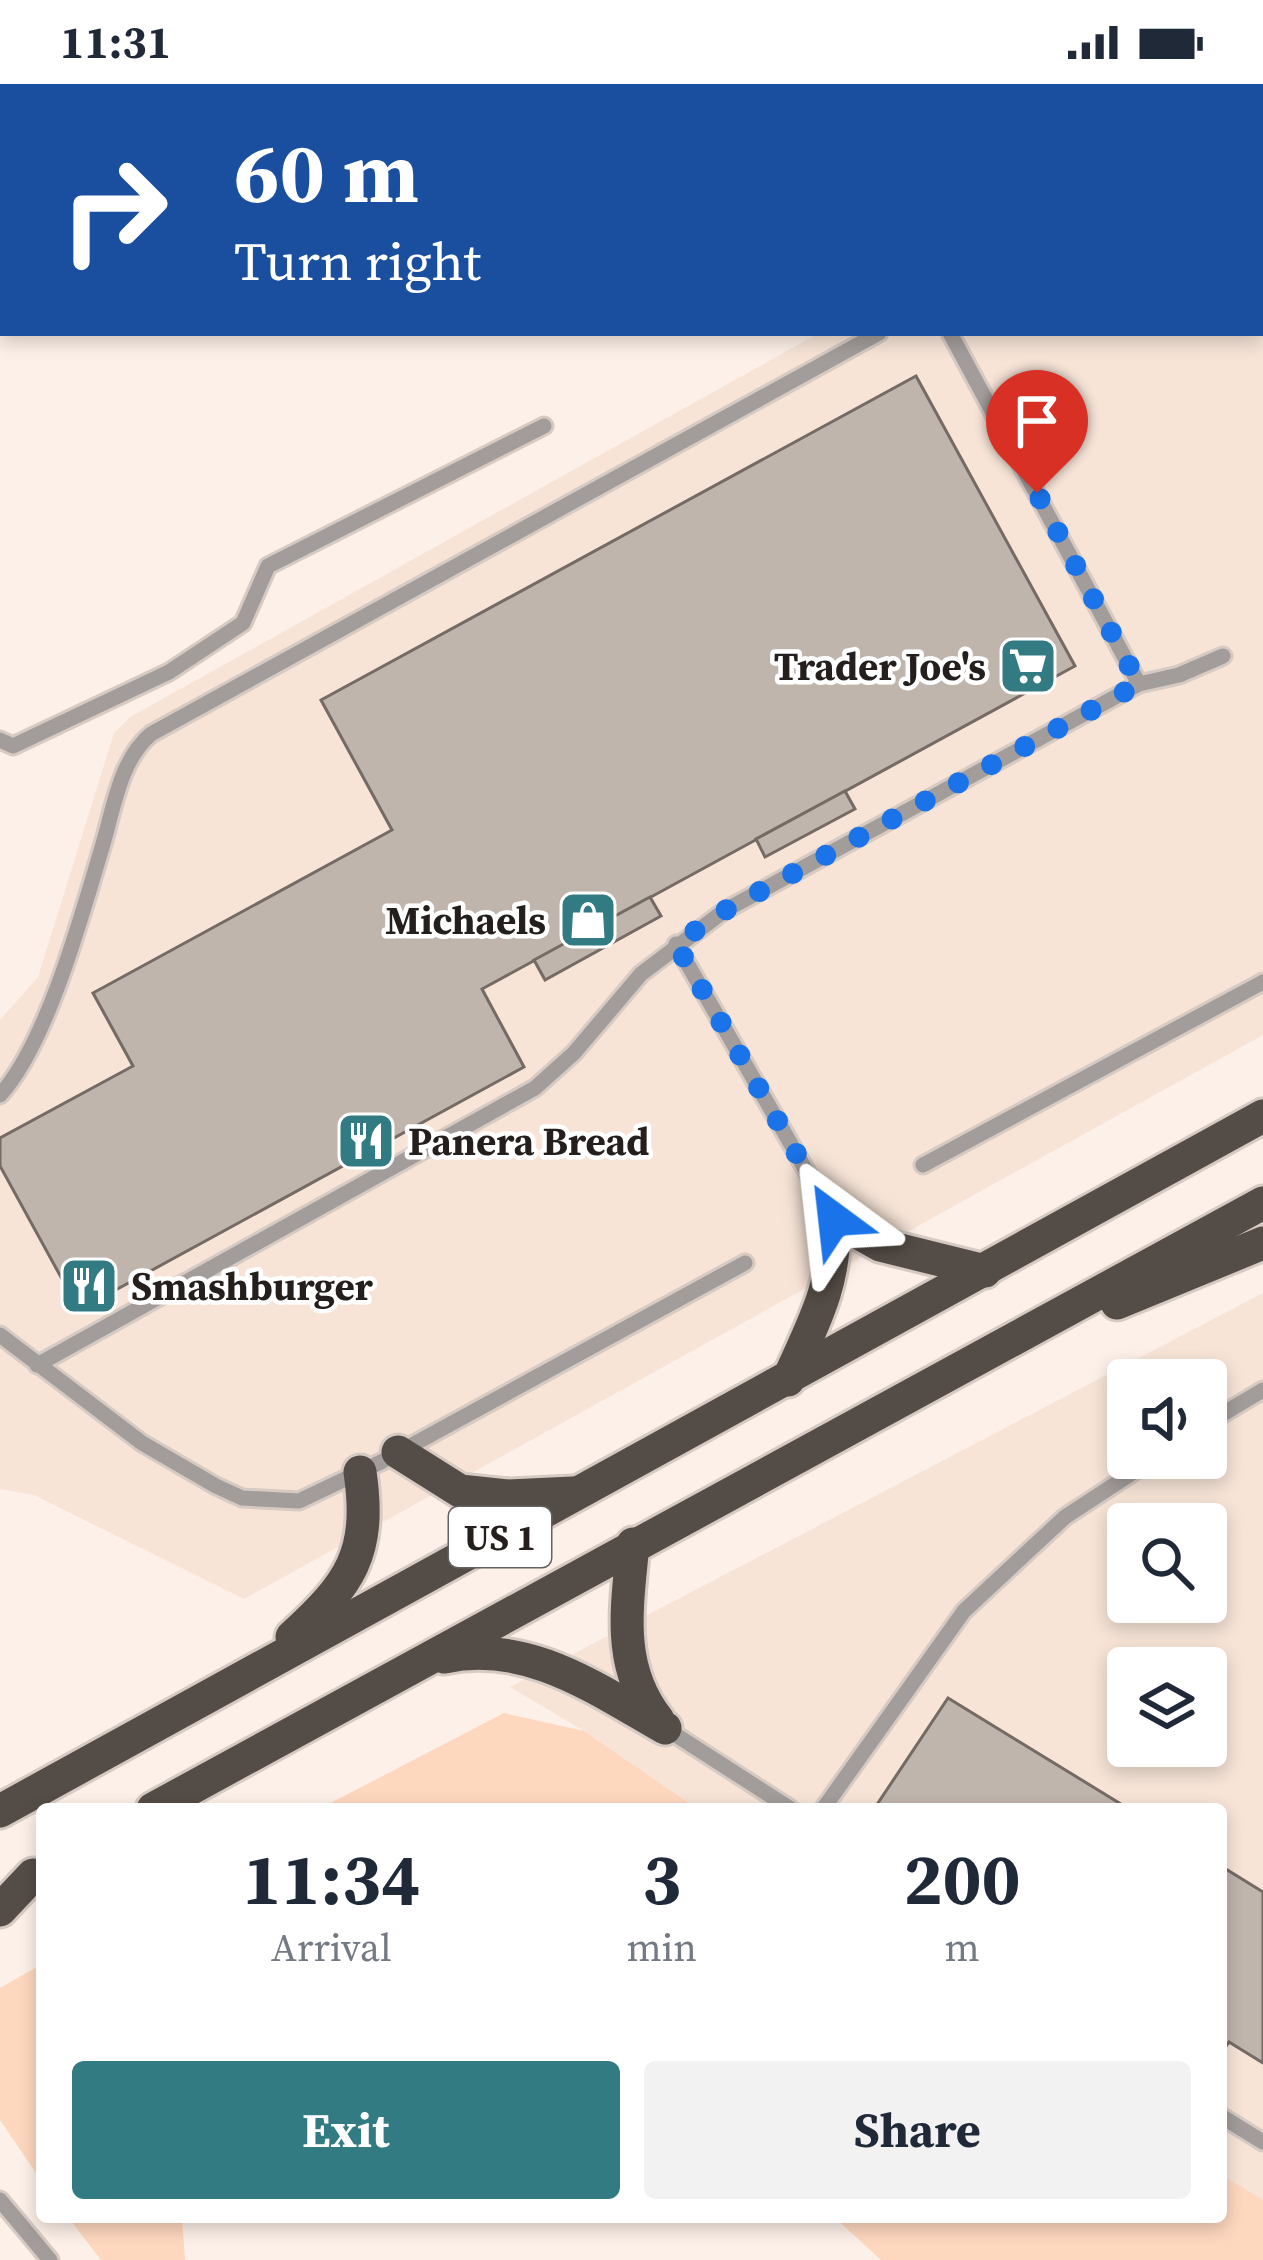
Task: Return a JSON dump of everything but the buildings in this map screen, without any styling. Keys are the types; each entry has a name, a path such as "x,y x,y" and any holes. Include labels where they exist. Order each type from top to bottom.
{"highway":[{"name":"US 1","path":"5,1807 1263,1117"},
{"name":"US 1","path":"164,1803 1263,1202"},
{"path":"834,1219 880,1245 985,1271"},
{"path":"788,1379 828,1292 835,1255 834,1219"},
{"path":"960,1367 1263,1243"},
{"path":"398,1452 460,1491 507,1496 581,1493"},
{"path":"252,1673 338,1595 358,1550 365,1508 360,1472"},
{"path":"633,1544 626,1637 629,1663 639,1693 665,1728"},
{"path":"424,1661 480,1654 536,1660 665,1728"},
{"path":"0,1893 36,1873"},
{"path":"0,1910 36,1874"}],"lane":[{"path":"0,1095 13,1081 52,999 79,927 126,769 140,743 874,336"},
{"path":"952,336 1139,684"},
{"path":"0,740 14,746 169,672 242,622 268,566 544,426"},
{"path":"37,1365 535,1088 574,1053 640,974 738,903 1139,684 1180,675 1222,656"},
{"path":"676,944 834,1219"},
{"path":"923,1165 1263,982"},
{"path":"0,1335 142,1442 242,1498 299,1501 746,1262"},
{"path":"1227,1411 1263,1390"},
{"path":"827,1803 964,1611 1064,1517 1122,1479"},
{"path":"665,1728 782,1803"},
{"path":"1227,2120 1263,2142"},
{"path":"0,2200 50,2260"}],"shaded area":[{"path":"814,336 1263,336 1263,1035 244,1599 34,1495 0,1489 0,1020 38,977 114,733 130,717"},
{"path":"1263,1293 1263,2200 1227,2178 1227,1803 689,1803 510,1687 1107,1375 1107,1479 1227,1479 1227,1359 1137,1359"},
{"path":"504,1713 584,1731 689,1803 331,1803"},
{"path":"36,1967 36,2173 0,2120 0,1988"},
{"path":"1227,2178 1263,2200 1263,2260 881,2260 841,2223 1227,2223"},
{"path":"73,2223 182,2223 185,2260 101,2260"}],"place":[{"name":"Trader Joe's","path":"1028,666"},
{"name":"Michaels","path":"588,920"},
{"name":"Panera Bread","path":"366,1141"},
{"name":"Smashburger","path":"89,1286"}],"route":[{"path":"834,1219 676,944 724,911 1139,684 1037,493"}]}
